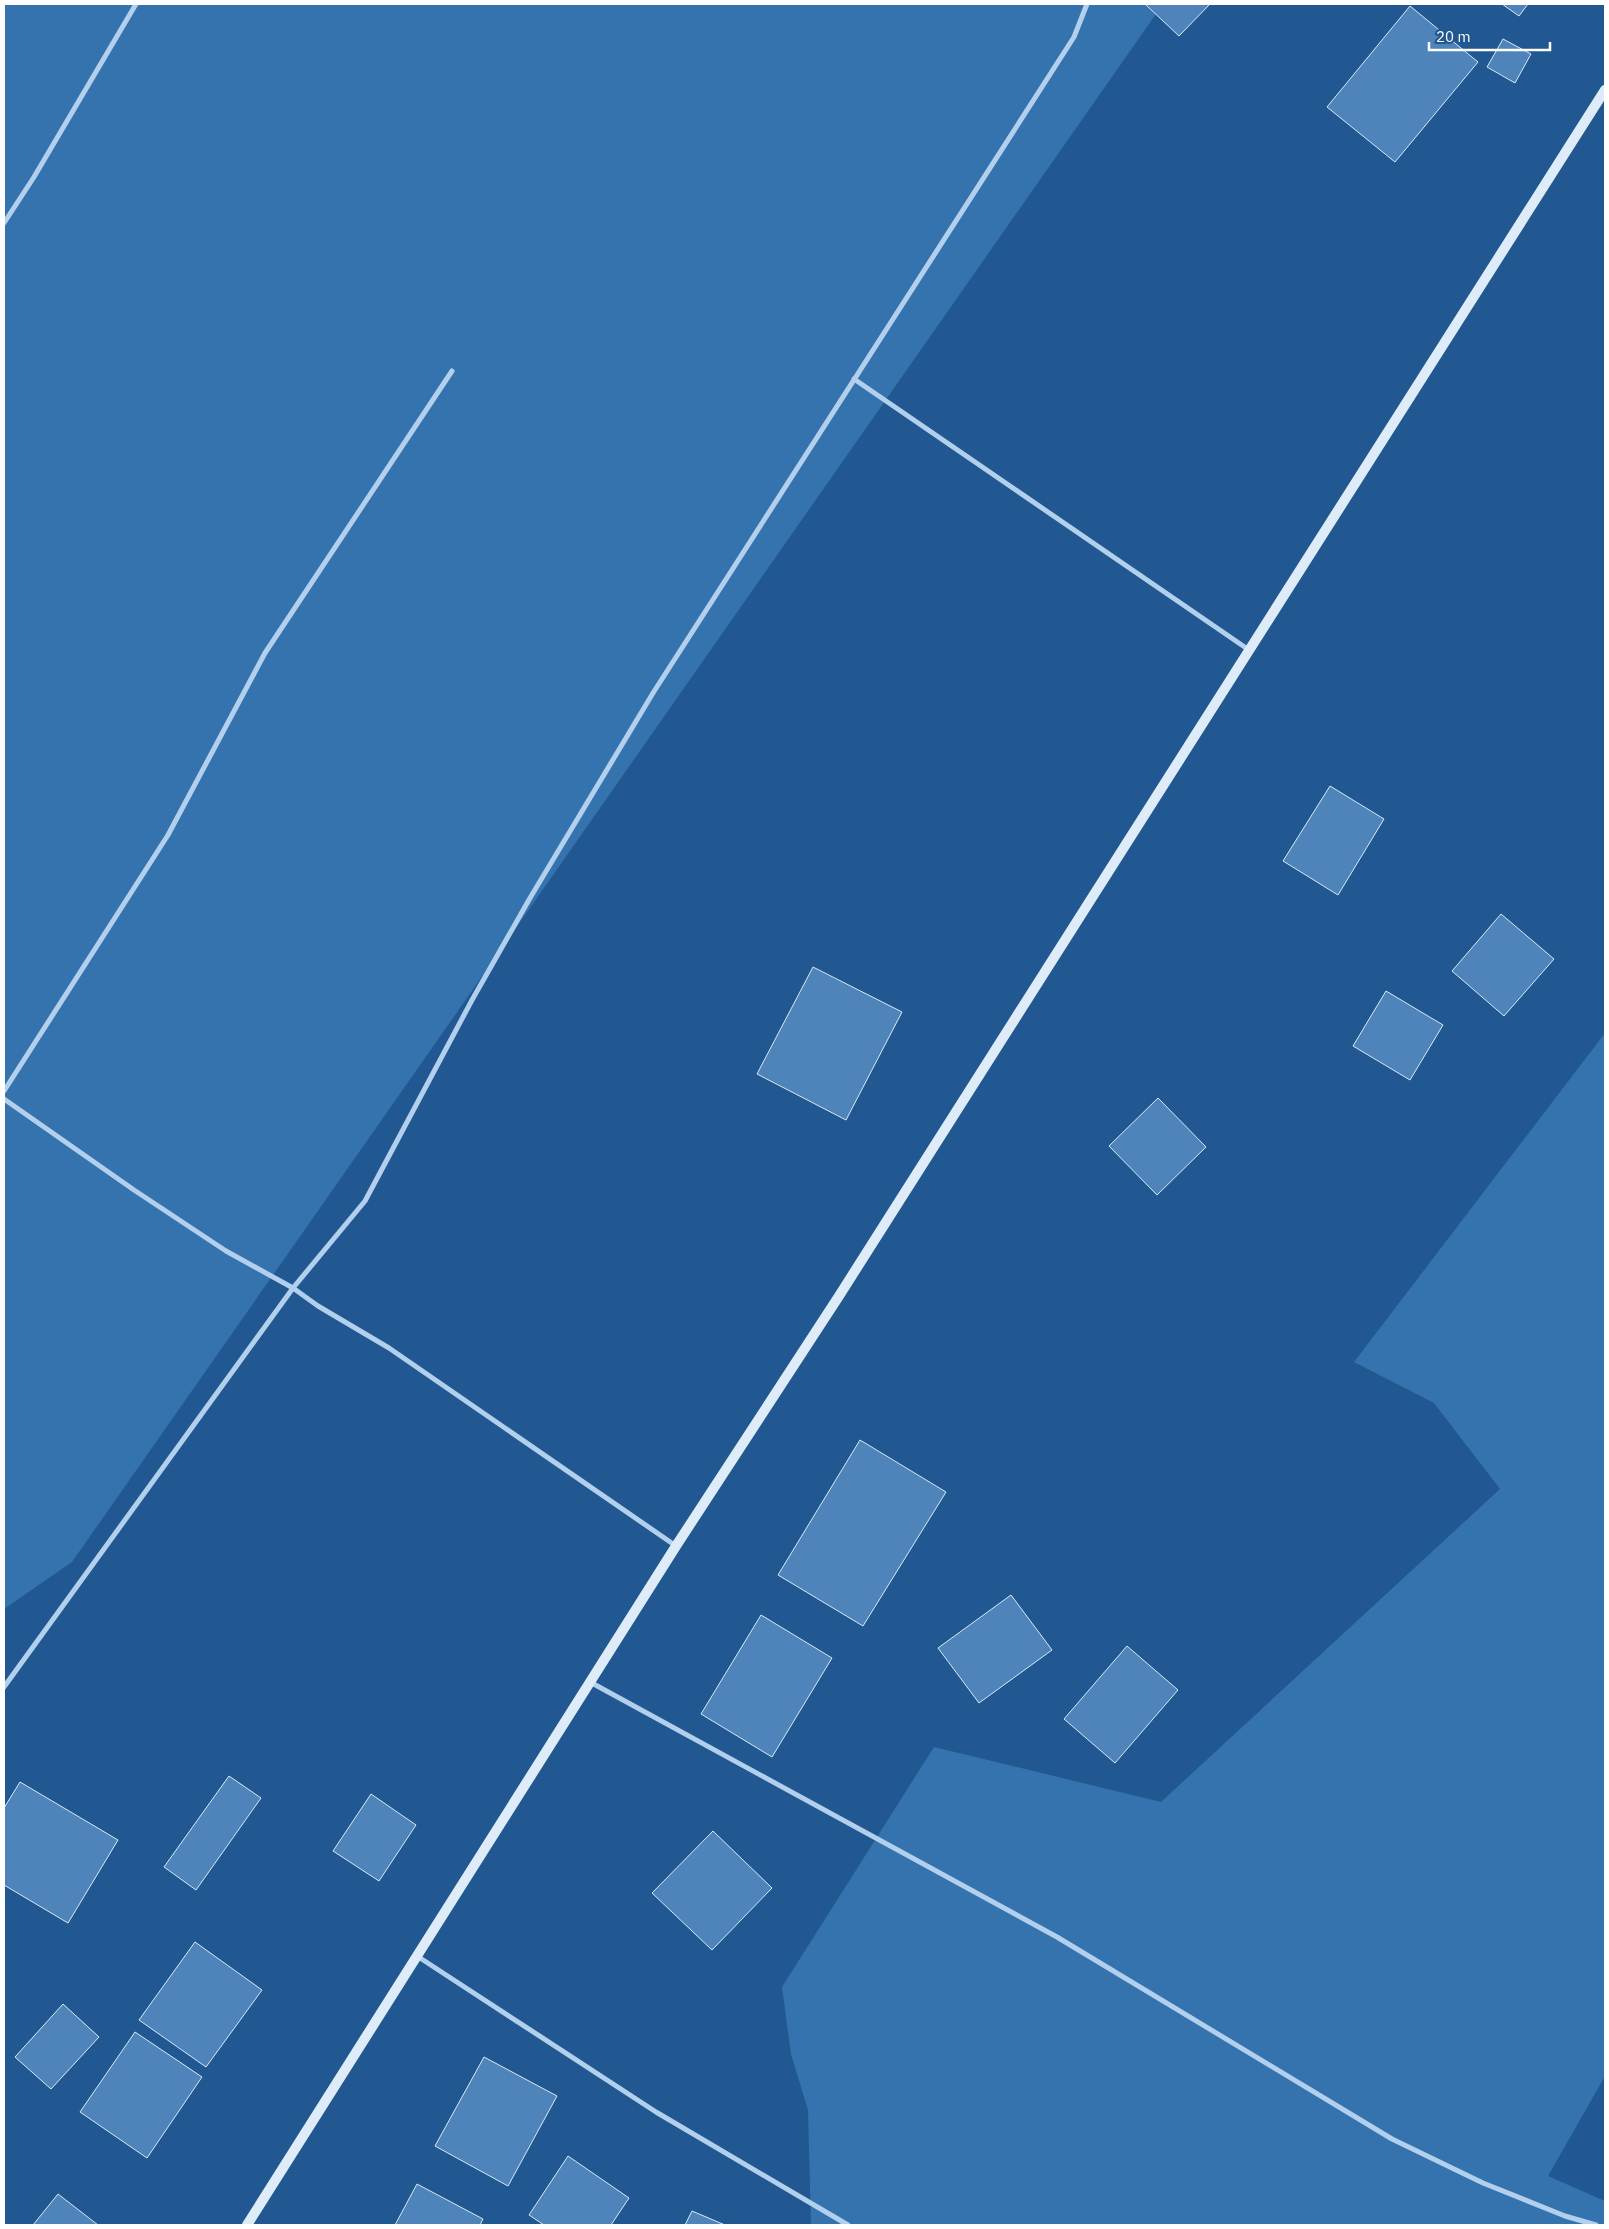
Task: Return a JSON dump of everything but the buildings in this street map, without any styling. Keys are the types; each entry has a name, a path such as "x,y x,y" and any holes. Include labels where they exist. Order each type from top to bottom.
{"main road":[{"path":"247,2225 676,1546 839,1296 1605,90"}],"street":[{"path":"4,222 34,177 136,4"},
{"path":"4,1687 293,1288 365,1202 472,1000 530,898 653,693 1074,36 1087,4"},
{"path":"4,1091 168,835 265,653 452,370"},
{"path":"854,379 1249,650"},
{"path":"4,1099 134,1190 226,1251 293,1288 318,1306 389,1348 676,1546"},
{"path":"590,1682 1057,1937 1392,2138 1483,2182 1565,2216 1596,2225"},
{"path":"417,1956 656,2112 848,2225"}],"shaded area":[{"path":"4,4 1163,4 72,1562 4,1609"},
{"path":"1605,1033 1605,2076 1548,2176 1605,2201 1605,2225 811,2225 808,2110 791,2054 782,1987 934,1747 1161,1802 1500,1489 1434,1403 1354,1362"}]}
